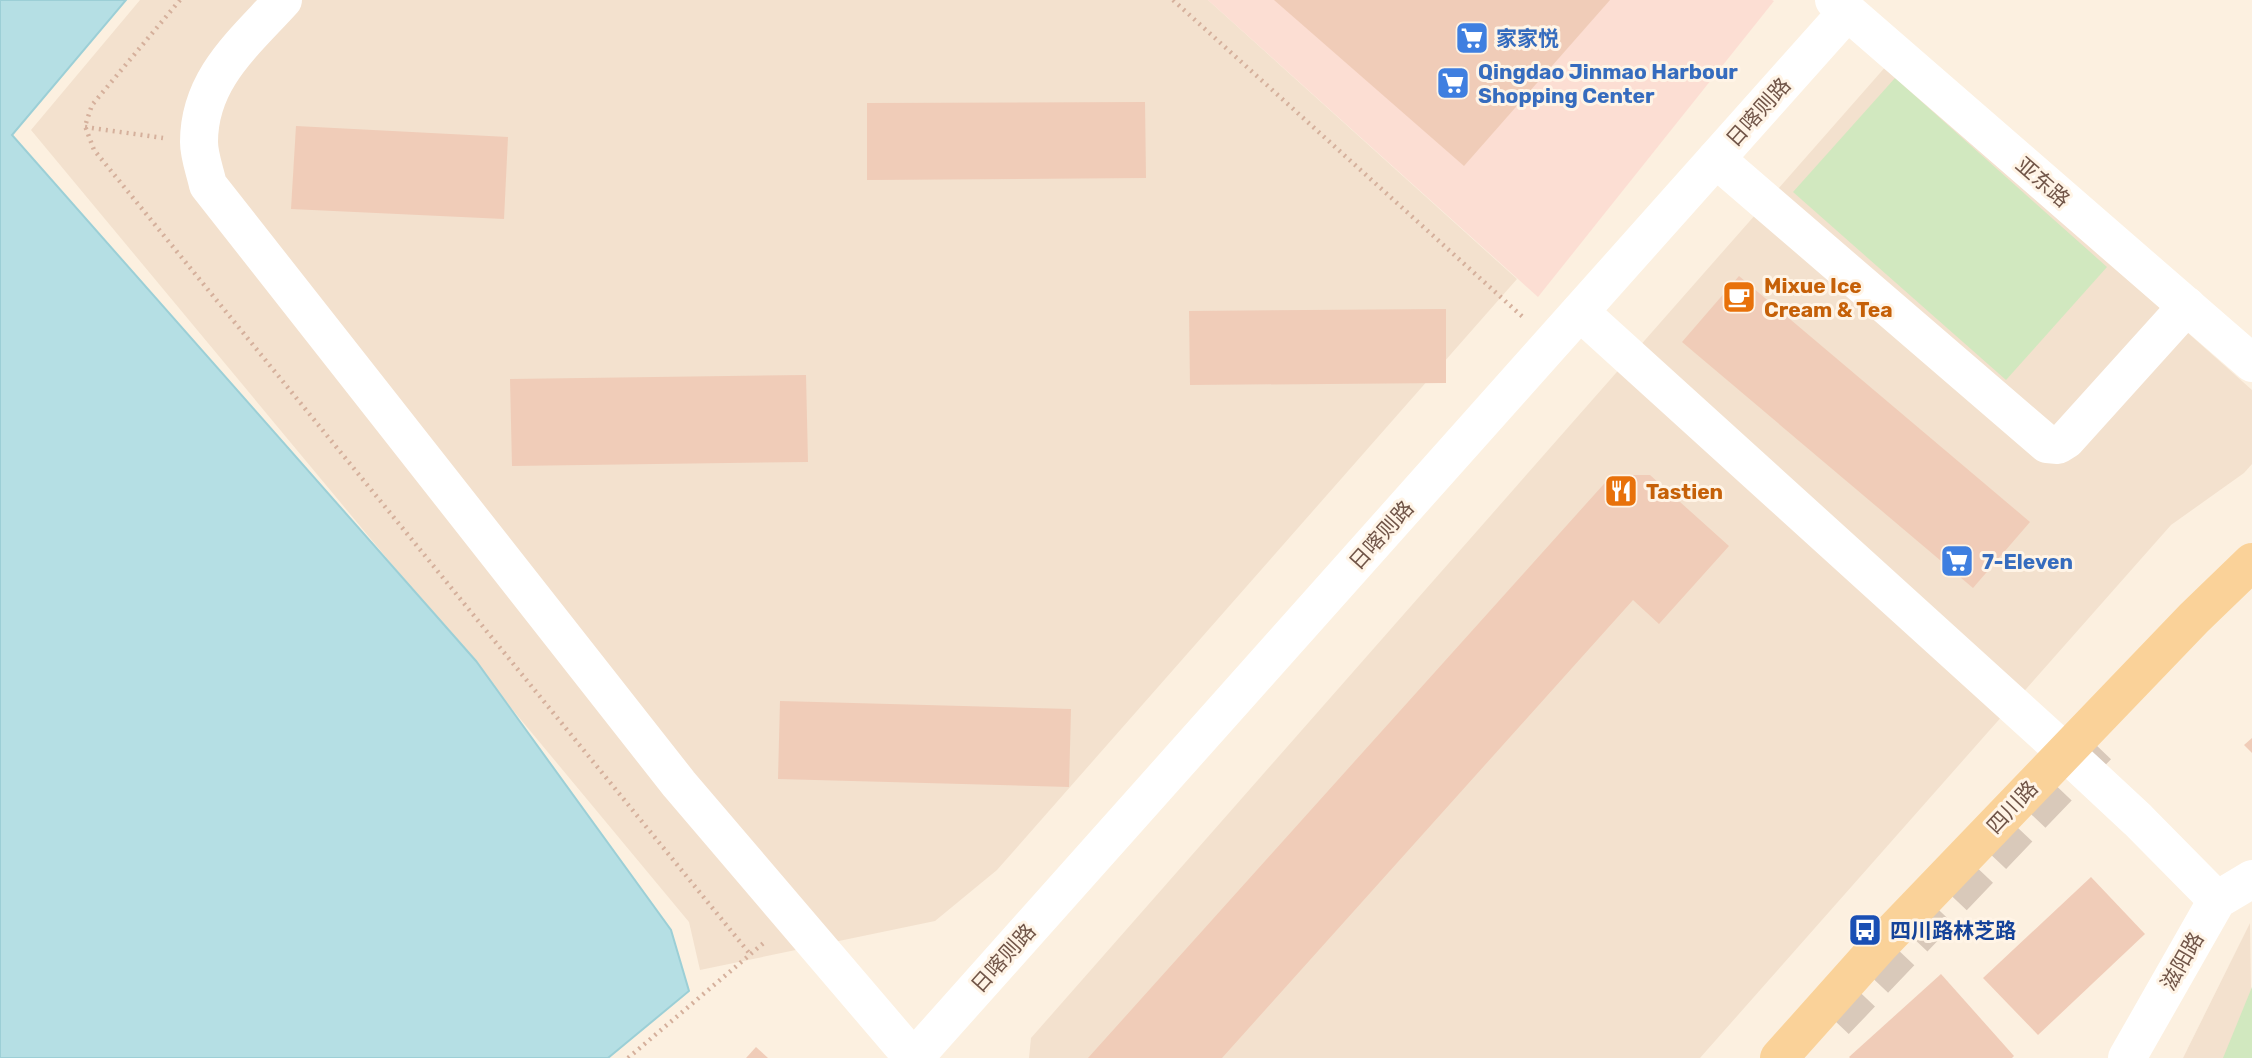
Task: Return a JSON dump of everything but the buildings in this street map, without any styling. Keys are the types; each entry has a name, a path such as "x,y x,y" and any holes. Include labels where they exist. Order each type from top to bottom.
{"main road":[{"name":"四川路","path":"1779,1058 1880,945 2194,618 2252,562"}],"street":[{"path":"283,0 221,69 203,106 199,144 208,185 679,784 914,1058"},
{"name":"日喀则路","path":"914,1058 1716,159 1841,6"},
{"name":"亚东路","path":"1841,6 2252,363"},
{"path":"1716,159 2048,444 2058,445 2066,440 2187,306"},
{"path":"1580,312 2065,752 2138,820 2217,900"},
{"name":"滋阳路","path":"2127,1058 2217,900 2252,879"}],"path":[{"path":"180,0 92,105 85,127 94,150 750,954 628,1058"},
{"path":"1173,0 1552,344"},
{"path":"85,127 199,144"}],"shaded area":[{"path":"140,0 1208,0 1517,279 997,870 935,921 700,970 689,922 31,130"},
{"path":"1208,0 1772,0 1774,1 1538,297"},
{"path":"1887,65 2252,390 2252,464 2244,473 2171,525 1700,1058 1029,1058 1031,1038"},
{"path":"2250,923 2252,1058 2183,1058"}],"green space":[{"path":"1895,78 2107,267 2006,380 1793,192"},
{"path":"2252,987 2252,1058 2223,1058"}],"water":[{"path":"0,0 126,0 12,135 476,661 671,930 689,991 608,1058 0,1058"}],"tunnel":[{"path":"1835,1021 2103,740"}],"place":[{"name":"家家悦","path":"1472,38"},
{"name":"Qingdao Jinmao Harbour Shopping Center","path":"1453,83"},
{"name":"Mixue Ice Cream & Tea","path":"1739,297"},
{"name":"Tastien","path":"1621,491"},
{"name":"7-Eleven","path":"1957,561"},
{"name":"四川路林芝路","path":"1865,930"}]}
